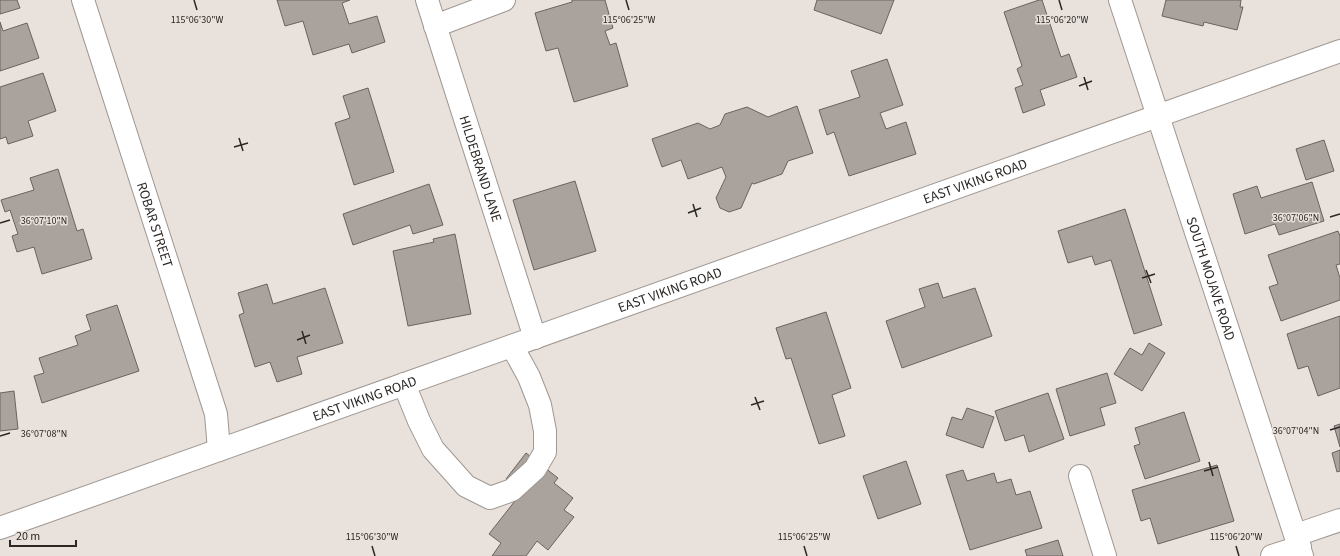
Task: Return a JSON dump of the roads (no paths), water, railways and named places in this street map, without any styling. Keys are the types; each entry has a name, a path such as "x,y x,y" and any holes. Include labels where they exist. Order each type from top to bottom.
{"street":[{"name":"ROBAR STREET","path":"83,0 216,414 219,450"},
{"name":"HILDEBRAND LANE","path":"427,0 535,338"},
{"path":"435,26 504,0"},
{"name":"SOUTH MOJAVE ROAD","path":"1120,0 1299,546"},
{"name":"EAST VIKING ROAD","path":"0,528 1340,51"},
{"path":"404,384 419,421 433,449 466,486 490,498 512,490 535,469 545,452 545,431 540,405 529,377 512,346"},
{"path":"1080,476 1105,556"},
{"path":"1272,556 1299,546 1340,520"}]}
